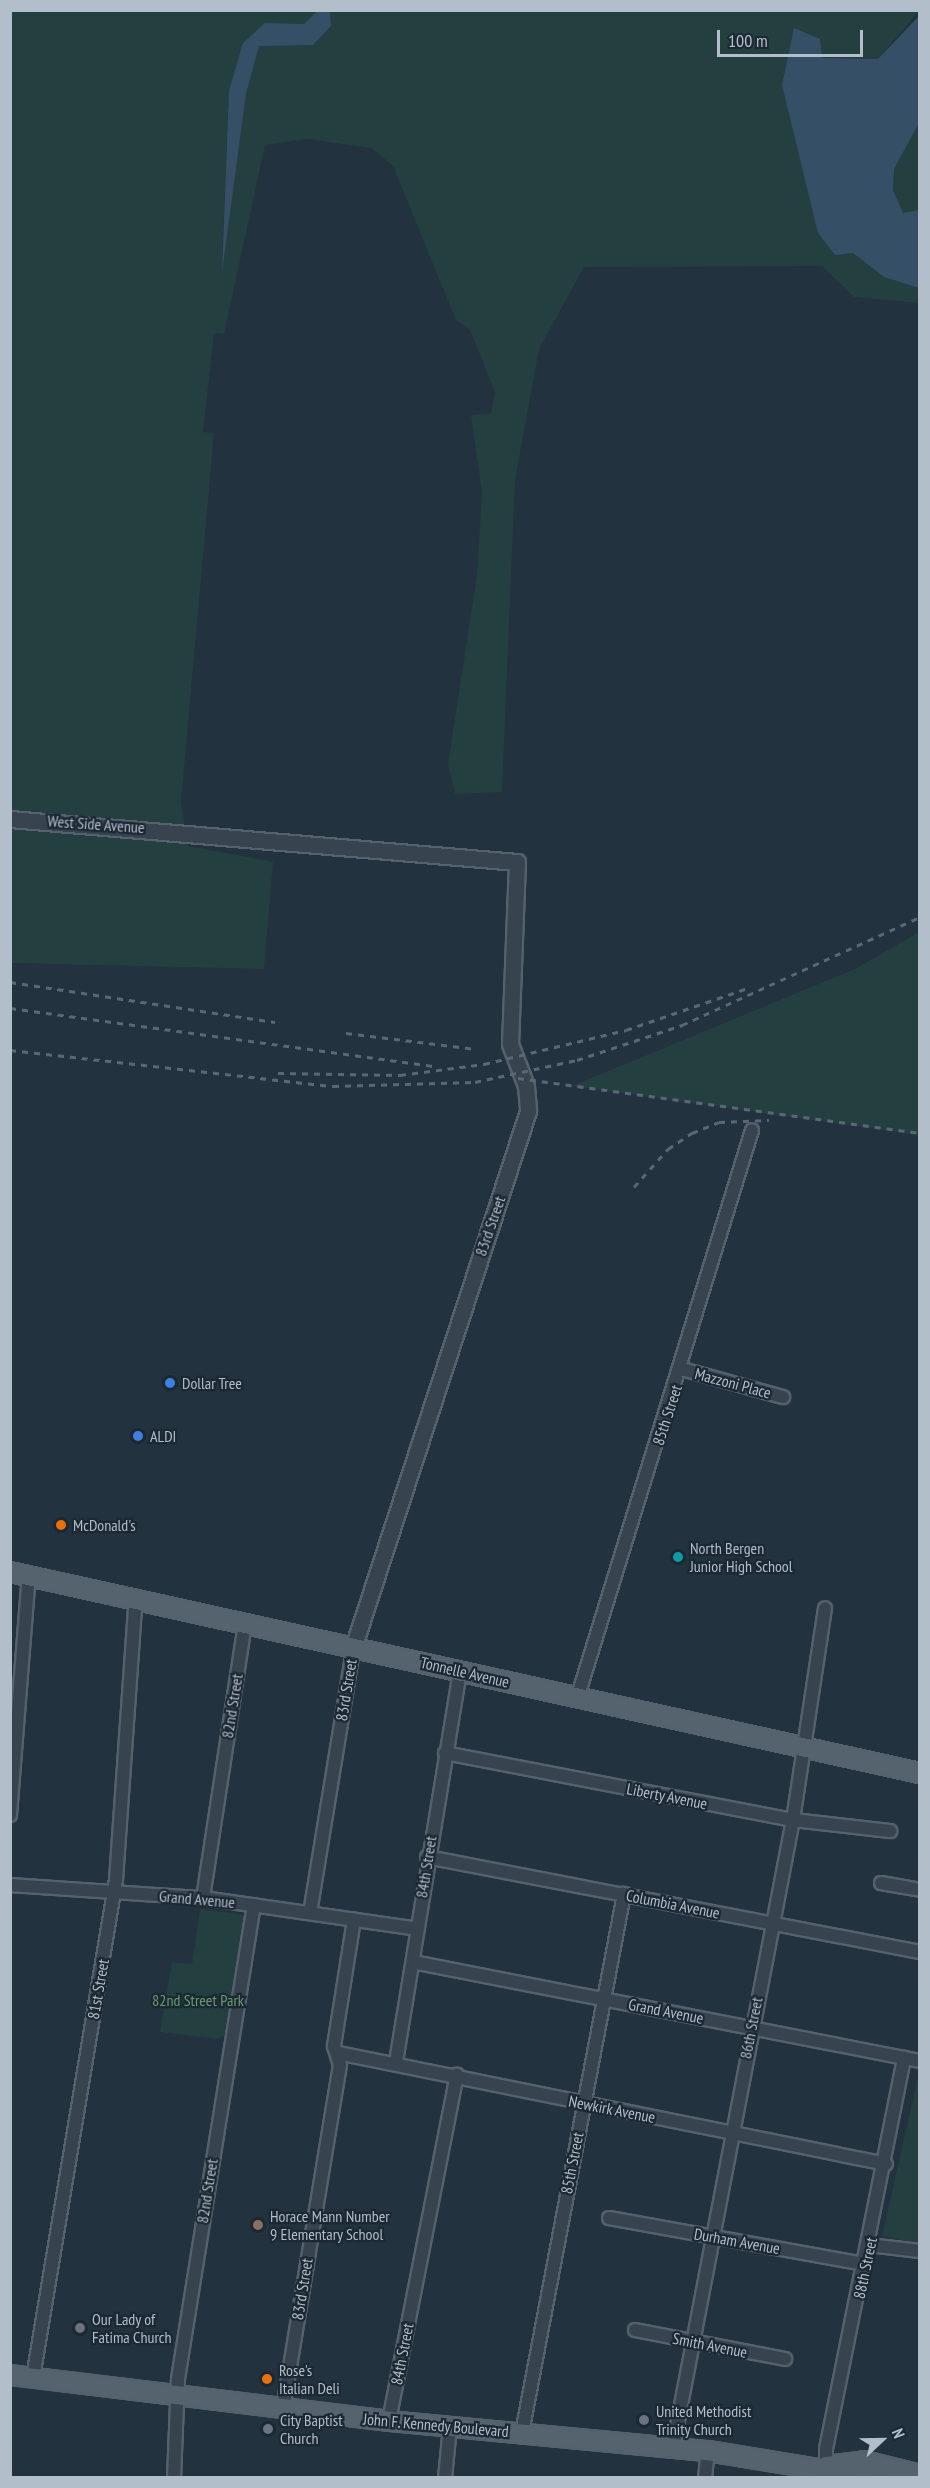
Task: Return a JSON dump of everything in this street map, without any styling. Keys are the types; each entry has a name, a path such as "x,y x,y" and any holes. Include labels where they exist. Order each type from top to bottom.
{"main road":[{"name":"Tonnelle Avenue","path":"10,1572 354,1645 577,1699 920,1773"},
{"name":"John F. Kennedy Boulevard","path":"10,2375 390,2421 708,2451 872,2478"},
{"name":"John F. Kennedy Boulevard","path":"826,2472 864,2461 920,2475"}],"street":[{"name":"West Side Avenue","path":"10,819 181,830"},
{"name":"83rd Street","path":"181,830 517,862 510,1044 526,1086 528,1111 354,1645 309,1913"},
{"name":"85th Street","path":"577,1699 682,1369 752,1130"},
{"name":"Mazzoni Place","path":"682,1369 783,1397"},
{"path":"10,1815 29,1575"},
{"name":"81st Street","path":"33,2378 114,1892 136,1597"},
{"name":"86th Street","path":"673,2447 751,2028 793,1820 825,1608"},
{"name":"82nd Street","path":"203,1898 245,1622"},
{"name":"84th Street","path":"396,2062 427,1857 460,1672"},
{"name":"Liberty Avenue","path":"445,1753 793,1820 890,1831"},
{"name":"Columbia Avenue","path":"427,1857 920,1952"},
{"path":"880,1883 920,1890"},
{"name":"Grand Avenue","path":"10,1885 203,1898 417,1929"},
{"name":"85th Street","path":"522,2433 624,1894"},
{"name":"82nd Street","path":"174,2478 179,2396 254,1905"},
{"name":"83rd Street","path":"282,2409 338,2053 334,2046 354,1920"},
{"name":"Grand Avenue","path":"412,1962 920,2061"},
{"name":"Newkirk Avenue","path":"338,2053 396,2062 584,2103 732,2131 886,2164"},
{"name":"88th Street","path":"826,2472 886,2164 904,2058"},
{"name":"84th Street","path":"390,2421 457,2075"},
{"name":"Durham Avenue","path":"609,2217 865,2264"},
{"path":"869,2245 920,2252"},
{"name":"Smith Avenue","path":"636,2330 785,2359"},
{"path":"445,2478 450,2427"},
{"path":"705,2478 708,2451"}],"green space":[{"path":"11,11 317,11 304,24 265,23 229,92 222,265 246,94 259,45 313,45 331,26 330,11 919,11 878,59 822,58 795,28 853,253 884,277 919,288 919,303 854,297 822,266 584,267 539,349 515,480 502,792 455,794 448,764 477,575 482,493 471,415 491,413 495,392 470,330 456,320 393,166 371,148 307,139 265,145 224,334 214,333 203,432 214,433 181,802 188,846 273,862 264,969 11,963"},
{"path":"919,123 919,210 903,214 893,190 894,169"},
{"path":"919,932 919,1135 572,1086 855,969"},
{"name":"82nd Street Park","path":"200,1909 245,1915 224,2036 217,2039 160,2032 172,1962 192,1964"},
{"path":"920,2068 920,2244 919,2244 882,2236"}],"water":[{"path":"317,11 330,11 331,26 313,45 259,46 246,94 222,272 229,91 243,43 265,23 304,24"},
{"path":"919,16 919,123 894,169 893,190 903,213 919,210 919,288 884,277 853,253 835,255 818,233 782,85 794,28 820,39 822,58 878,59"}],"railway":[{"path":"10,1050 333,1086 475,1082 577,1060 682,1025 920,917"},
{"path":"10,982 275,1022"},
{"path":"278,1073 400,1075 484,1064 626,1030 751,987"},
{"path":"10,1008 435,1066"},
{"path":"346,1033 476,1049"},
{"path":"518,1078 920,1133"},
{"path":"634,1187 668,1149 692,1133 719,1122 769,1120"}],"place":[{"name":"Dollar Tree","path":"170,1383"},
{"name":"ALDI","path":"138,1436"},
{"name":"McDonald's","path":"61,1525"},
{"name":"North Bergen Junior High School","path":"678,1557"},
{"name":"Horace Mann Number 9 Elementary School","path":"258,2225"},
{"name":"Our Lady of Fatima Church","path":"80,2328"},
{"name":"Rose's Italian Deli","path":"267,2379"},
{"name":"United Methodist Trinity Church","path":"644,2420"},
{"name":"City Baptist Church","path":"268,2429"}]}
